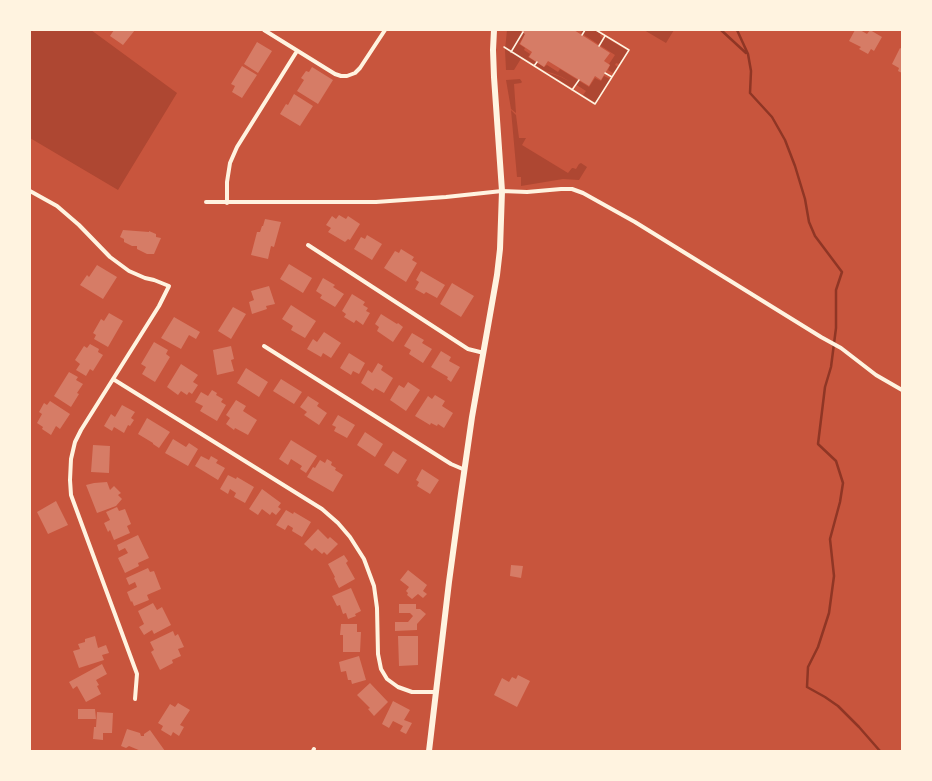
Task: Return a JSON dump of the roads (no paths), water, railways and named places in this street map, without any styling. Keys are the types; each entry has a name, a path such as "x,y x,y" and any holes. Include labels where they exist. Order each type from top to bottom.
{"street":[{"path":"264,30 334,74 341,76 347,76 355,73 360,68 385,30"},
{"path":"429,751 449,582 472,417 498,275 502,191 494,77 494,30"},
{"path":"227,203 227,182 230,163 237,147 298,51"},
{"path":"206,202 376,202 446,198 502,191 527,192 572,189 583,193 635,222 841,348 876,374 902,390"},
{"path":"30,191 56,206 79,225 110,257 129,271 169,286 159,306 80,430 71,459 71,495 137,674 135,699"},
{"path":"308,245 468,349 484,353"},
{"path":"264,346 451,464 465,470"},
{"path":"113,379 322,509 338,523 350,536 364,559 374,586 377,608 378,654 381,668 387,679 398,687 412,692 436,692"}],"waterway":[{"path":"721,30 746,53"},
{"path":"737,30 748,54 751,71 750,93 772,117 785,140 795,166 805,199 809,222 815,236 842,272 836,290 836,328 831,367 825,387 818,444 836,461 843,483 840,502 830,539 834,576 829,613 818,647 808,667 807,687 838,706 880,751"}]}
